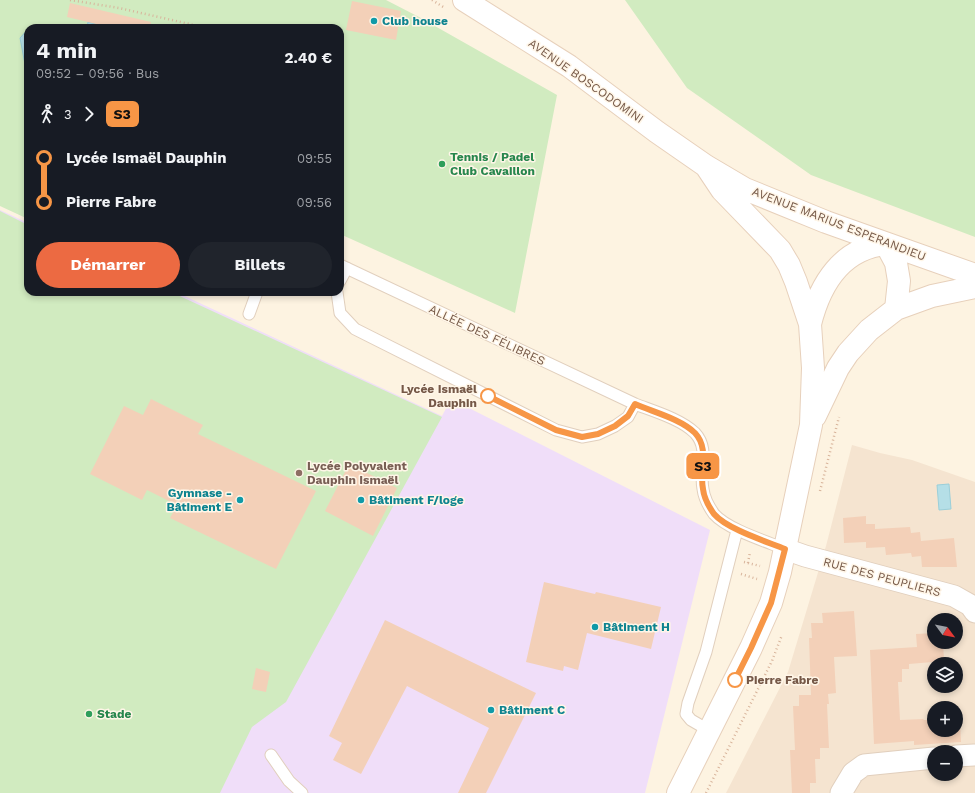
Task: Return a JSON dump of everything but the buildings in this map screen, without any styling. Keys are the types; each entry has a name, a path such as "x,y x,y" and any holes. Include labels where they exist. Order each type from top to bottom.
{"street":[{"name":"AVENUE BOSCODOMINI","path":"464,0 569,66 706,166"},
{"name":"AVENUE MARIUS ESPERANDIEU","path":"706,166 746,189 780,204 886,244 975,275"},
{"path":"678,793 762,625 776,585 785,549 811,426 813,368 810,324 796,282 789,265 780,250 722,190 706,166"},
{"path":"810,324 819,294 828,279 836,269 857,251 873,245 886,244 896,262 899,281 896,309"},
{"path":"811,426 838,368 848,353 870,330 896,309 932,296 975,287"},
{"name":"RUE DES PEUPLIERS","path":"785,549 805,556 954,596 970,605 975,612"},
{"path":"841,793 853,773 864,765 927,759"}],"lane":[{"name":"ALLÉE DES FÉLIBRES","path":"344,267 635,404 677,421 696,434 702,445 704,456 702,472 703,489 708,505 715,514 725,524 785,549"},
{"path":"249,314 256,296"},
{"path":"338,296 340,312 355,329 556,430 582,437 598,434 615,426 628,416 635,404"},
{"path":"710,731 691,720 686,714 688,703 706,652 737,530"},
{"path":"270,755 289,781 302,793"}],"path":[{"path":"70,0 119,8 189,24"},
{"path":"819,497 842,410"}],"shaded area":[{"name":"Lycée Polyvalent Dauphin Ismaël","path":"0,210 24,221 24,296 185,296 442,416 451,399 710,530 645,793 0,793"},
{"path":"852,445 912,460 975,482 975,793 726,793 788,672 826,546"}],"green space":[{"name":"Tennis / Padel Club Cavaillon","path":"0,0 386,0 557,95 515,313 344,236 344,24 24,24 24,217 0,206"},
{"path":"625,0 975,0 975,237 811,175 687,88"},
{"path":"0,211 24,223 24,296 180,296 442,417 286,702 252,727 220,793 0,793"}],"water":[{"path":"24,34 24,59 20,38"},
{"path":"949,484 951,509 939,510 937,485"}],"bus line":[{"name":"S3","path":"488,396 556,430 582,437 598,434 615,426 628,416 635,404 677,421 696,434 702,445 704,456 702,472 703,489 708,505 725,524 785,549 771,603 735,680"}],"place":[{"name":"Club house","path":"374,21"},
{"name":"Tennis / Padel Club Cavaillon","path":"442,164"},
{"name":"Lycée Ismaël Dauphin","path":"488,396"},
{"name":"Lycée Polyvalent Dauphin Ismaël","path":"299,473"},
{"name":"Gymnase - Bâtiment E","path":"240,500"},
{"name":"Bâtiment F/loge","path":"361,500"},
{"name":"Bâtiment H","path":"595,627"},
{"name":"Pierre Fabre","path":"735,680"},
{"name":"Bâtiment C","path":"491,710"},
{"name":"Stade","path":"89,714"}]}
